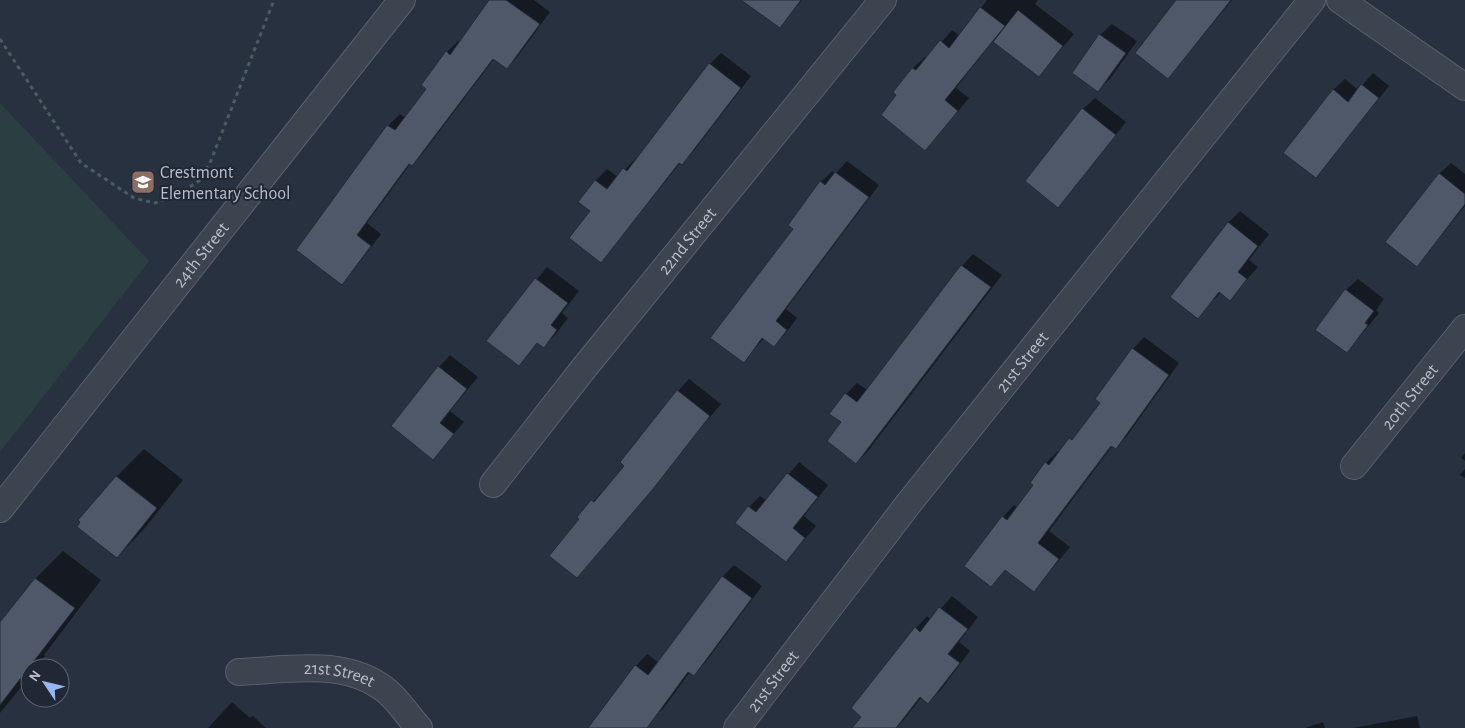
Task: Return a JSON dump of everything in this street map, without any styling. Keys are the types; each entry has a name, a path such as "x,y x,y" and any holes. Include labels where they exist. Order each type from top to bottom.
{"street":[{"name":"24th Street","path":"0,509 402,0"},
{"name":"22nd Street","path":"493,484 590,360 883,0"},
{"name":"21st Street","path":"737,728 909,503 1312,0"},
{"path":"1340,0 1465,87"},
{"name":"20th Street","path":"1354,466 1465,328"},
{"name":"21st Street","path":"239,672 332,668 362,675 389,693 419,728"}],"path":[{"path":"0,40 81,162 134,198 155,203 177,196 199,181 203,175 210,163 274,0"}],"green space":[{"path":"0,103 149,261 0,452"}],"building":[{"path":"489,0 506,0 540,24 507,69 493,59 412,166 409,164 357,235 371,246 342,285 296,250 387,125 395,130 426,89 421,85 446,51 450,55"},
{"path":"741,0 801,0 780,28"},
{"path":"1176,0 1231,0 1168,79 1135,53"},
{"path":"980,7 1005,26 945,100 958,111 925,151 881,115 896,95 893,92 912,68 916,70 940,40 949,48"},
{"path":"1018,10 1063,46 1039,77 993,42"},
{"path":"1099,34 1126,53 1098,92 1072,73"},
{"path":"709,63 741,88 682,165 679,163 601,263 569,238 590,211 578,202 595,180 607,189 623,168 627,171"},
{"path":"1361,84 1379,98 1316,178 1283,153 1333,89 1348,102"},
{"path":"1082,108 1116,135 1058,208 1025,181"},
{"path":"835,172 869,197 776,321 787,330 774,347 762,338 744,363 710,338 793,229 788,225 820,181 825,185"},
{"path":"1439,173 1465,194 1465,204 1417,267 1385,242"},
{"path":"1228,222 1258,246 1238,272 1247,279 1230,301 1219,292 1198,319 1170,297"},
{"path":"961,265 991,287 856,464 827,441 841,422 829,414 845,393 857,402"},
{"path":"535,278 568,303 551,325 557,330 544,348 537,343 519,366 486,341"},
{"path":"1345,289 1374,311 1365,323 1368,325 1347,353 1315,330"},
{"path":"1132,348 1169,375 1116,449 1111,446 1038,543 1059,559 1034,592 1005,570 991,587 964,566 1002,516 1007,520 1033,485 1030,483 1045,462 1049,465 1069,438 1072,440 1100,403 1095,399"},
{"path":"438,366 467,389 440,423 454,434 433,460 391,426"},
{"path":"677,390 710,416 653,489 577,578 549,556 579,519 577,517 591,500 594,502 624,466 620,462"},
{"path":"787,473 818,497 793,528 805,538 786,562 735,523 748,506 756,512"},
{"path":"116,476 157,508 117,558 77,527 80,522 78,520"},
{"path":"722,576 752,598 694,676 688,672 647,728 588,728 635,665 648,675"},
{"path":"35,578 75,608 36,658 20,658 20,679 0,705 0,622"},
{"path":"939,607 968,629 948,654 960,663 928,704 920,697 896,728 852,728 861,717 851,708 915,627 920,632"}],"place":[{"name":"Crestmont Elementary School","path":"143,182"}]}
